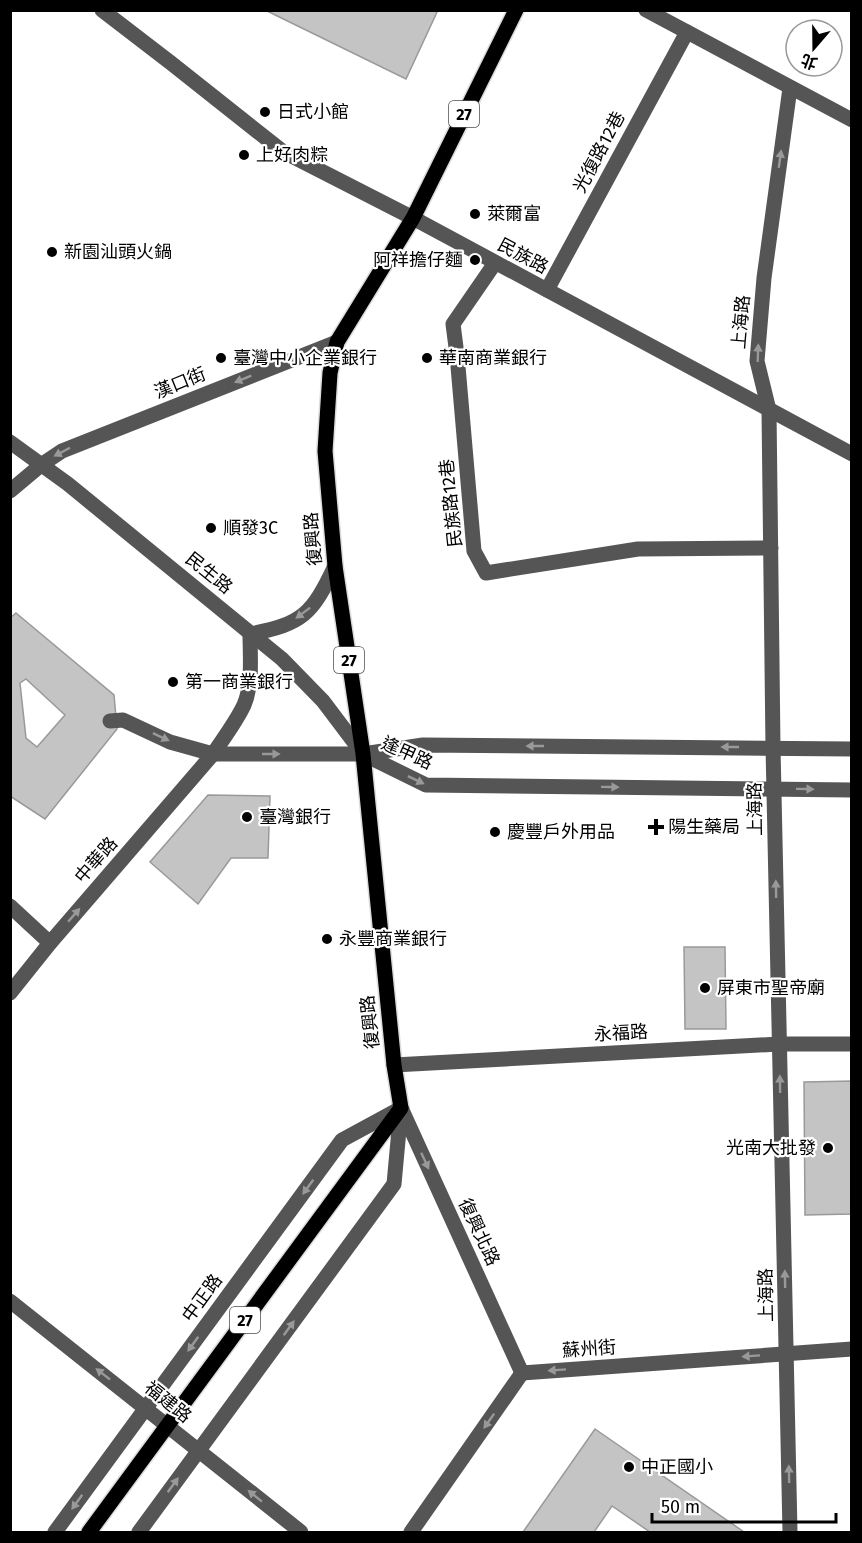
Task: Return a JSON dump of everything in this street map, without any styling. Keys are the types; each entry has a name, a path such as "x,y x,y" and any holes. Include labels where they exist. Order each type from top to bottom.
{"main road":[{"name":"復興路","path":"401,1108 394,1065 363,754 335,566 325,451 330,373 337,342 413,218 516,10"},
{"name":"27","path":"89,1533 401,1108"}],"street":[{"name":"民族路","path":"102,10 282,151 413,218 852,454"},
{"path":"646,10 852,120"},
{"name":"光復路12巷","path":"547,290 687,32"},
{"name":"上海路","path":"790,88 764,278 757,361 769,410 773,747 790,1533"},
{"name":"民族路12巷","path":"495,263 453,324 474,551 486,573 638,549 771,548"},
{"name":"漢口街","path":"10,491 62,450 337,342"},
{"name":"民生路","path":"10,442 194,586 282,659 323,701 363,754"},
{"path":"250,634 279,628 304,615 319,599 335,566"},
{"name":"中華路","path":"10,993 50,943 213,754 244,704 250,670 250,634"},
{"path":"110,720 123,720 170,742 213,754 363,754"},
{"name":"逢甲路","path":"363,754 423,745 852,748"},
{"name":"逢甲路","path":"363,754 426,785 852,790"},
{"path":"10,906 50,943"},
{"name":"永福路","path":"394,1065 779,1044 852,1044"},
{"path":"139,1533 394,1184 401,1108"},
{"name":"復興北路","path":"401,1108 522,1373"},
{"name":"中正路","path":"55,1533 342,1140 401,1108"},
{"name":"福建路","path":"10,1301 301,1533"},
{"name":"蘇州街","path":"522,1373 852,1349"},
{"path":"411,1533 522,1373"}],"building":[{"path":"265,10 438,10 406,79"},
{"path":"16,613 114,695 117,729 45,819 10,796 10,618","holes":["26,679 65,715 37,747 26,738 20,683"]},
{"path":"208,795 270,796 268,858 231,858 198,904 150,862"},
{"name":"屏東市聖帝廟","path":"684,947 725,947 726,1029 685,1029"},
{"name":"光南大批發","path":"852,1081 852,1214 805,1215 804,1082"},
{"path":"595,1429 744,1532 650,1532 612,1506 594,1532 523,1532"}],"place":[{"name":"日式小館","path":"265,112"},
{"name":"上好肉粽","path":"244,155"},
{"name":"萊爾富","path":"475,214"},
{"name":"新園汕頭火鍋","path":"52,252"},
{"name":"阿祥擔仔麵","path":"475,260"},
{"name":"臺灣中小企業銀行","path":"221,358"},
{"name":"華南商業銀行","path":"427,358"},
{"name":"順發3C","path":"211,528"},
{"name":"第一商業銀行","path":"173,682"},
{"name":"臺灣銀行","path":"247,817"},
{"name":"陽生藥局","path":"656,827"},
{"name":"慶豐戶外用品","path":"495,832"},
{"name":"永豐商業銀行","path":"327,939"},
{"name":"屏東市聖帝廟","path":"705,988"},
{"name":"光南大批發","path":"828,1148"},
{"name":"中正國小","path":"629,1467"}]}
